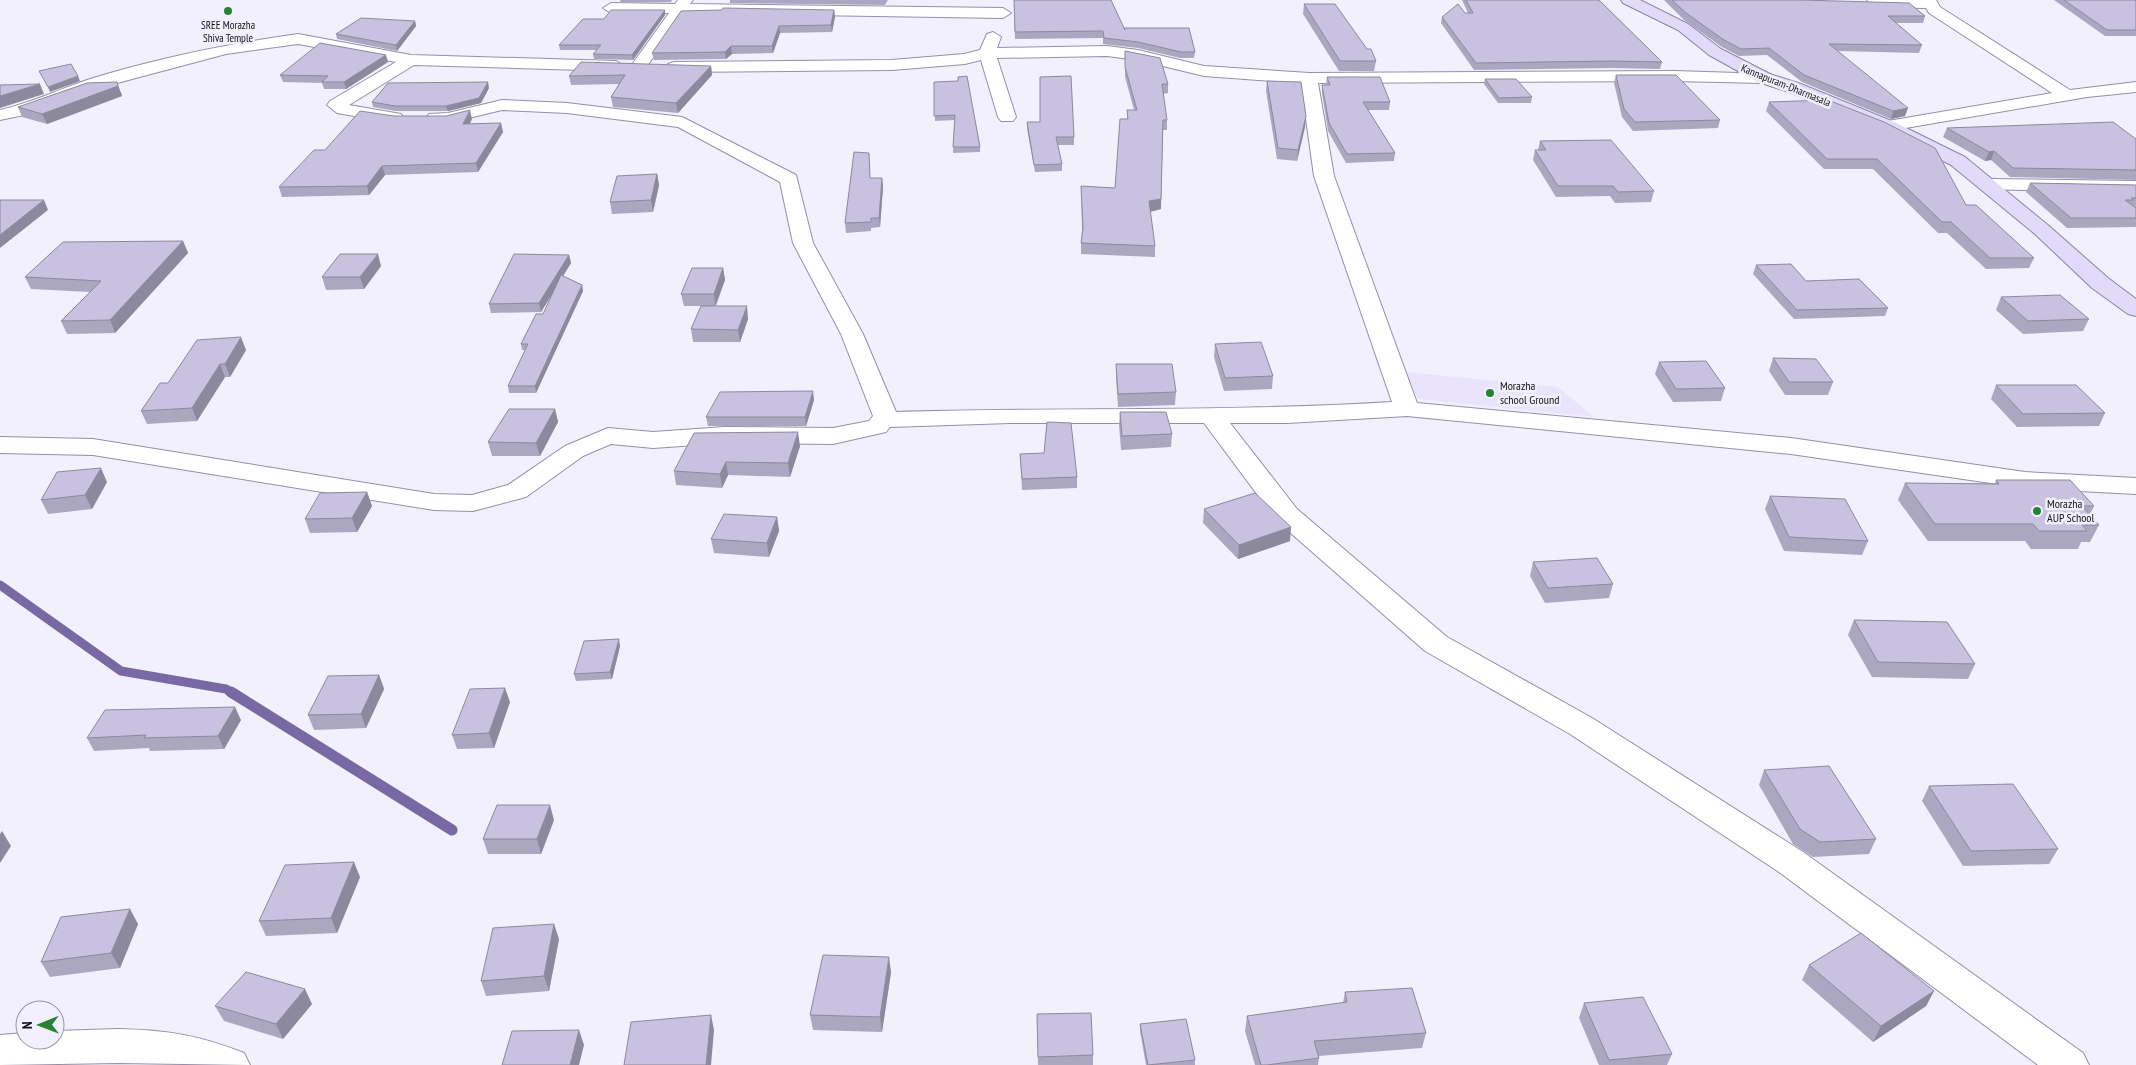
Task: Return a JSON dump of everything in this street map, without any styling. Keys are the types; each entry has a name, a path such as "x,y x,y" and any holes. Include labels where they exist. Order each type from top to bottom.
{"main road":[{"name":"Kannapuram-Dharmasala","path":"1628,0 1683,27 1715,52 1764,78 1795,88 1888,126 1958,161 2042,230 2100,283 2136,309"}],"street":[{"path":"1853,2 1930,2 1934,10 2068,96"},
{"path":"639,66 664,35 683,4"},
{"path":"611,8 683,4 1005,7 987,53 1007,116"},
{"path":"0,115 159,65 244,47 298,40 411,60 639,66 892,65 965,58 987,53 1107,51 1138,55 1204,71 1309,78 1764,78"},
{"path":"411,60 336,105 343,110 396,118 448,118 502,104 567,108 682,122 789,179 803,242 852,334 887,420 1010,416 1286,416 1407,409 1580,424 1791,446 2025,480 2136,486"},
{"path":"1309,78 1324,176 1407,409"},
{"path":"1888,126 2068,96 2136,87"},
{"path":"1988,185 2136,187"},
{"path":"1211,416 1287,515 1436,644 1581,726 1791,862 2069,1065"},
{"path":"0,445 93,448 434,502 473,503 517,490 574,451 608,436 653,440 724,435 833,436 877,427 886,417"},
{"path":"0,1052 154,1045 217,1058 230,1065"}],"shaded area":[{"name":"Morazha school Ground","path":"1405,372 1558,387 1594,417 1418,399"}],"building":[{"path":"1014,0 1111,0 1124,28 1189,28 1195,52 1181,52 1138,42 1104,38 1103,31 1015,32"},
{"path":"1466,0 1599,0 1662,62 1476,63 1442,17 1458,4 1465,13 1473,13"},
{"path":"1672,0 1800,0 1909,3 1925,16 1888,16 1922,45 1829,44 1908,108 1893,111 1804,75 1769,48 1741,49 1724,40 1686,13"},
{"path":"2064,0 2136,0 2136,30 2107,30"},
{"path":"1304,4 1335,4 1367,49 1371,49 1376,61 1340,61"},
{"path":"723,8 834,10 831,25 779,26 772,46 731,46 725,52 652,53 681,11 722,10"},
{"path":"611,10 665,10 632,55 593,54 601,45 559,45 583,19 604,19"},
{"path":"361,18 415,21 396,45 336,34"},
{"path":"320,43 386,55 344,82 322,82 328,76 280,75"},
{"path":"1125,51 1160,58 1168,84 1162,84 1167,120 1163,120 1161,199 1149,201 1155,246 1081,243 1083,228 1081,186 1115,188 1120,119 1128,119 1127,110 1137,110 1125,67"},
{"path":"581,62 711,66 676,103 611,97 625,75 569,76"},
{"path":"71,64 78,76 48,87 39,71"},
{"path":"1616,75 1676,75 1720,120 1635,122 1624,109"},
{"path":"967,76 980,147 953,147 955,115 934,116 934,82 958,81 958,77"},
{"path":"1071,76 1074,137 1056,137 1062,164 1034,165 1027,122 1040,122 1040,77"},
{"path":"1327,77 1380,77 1390,102 1363,102 1395,153 1347,154 1329,123 1322,85 1330,85"},
{"path":"1485,79 1516,79 1532,97 1499,98"},
{"path":"1267,81 1301,82 1306,116 1298,150 1278,148"},
{"path":"117,82 118,86 42,114 18,107 87,83"},
{"path":"488,82 479,98 446,106 395,106 372,102 388,83"},
{"path":"40,84 0,96 0,85"},
{"path":"1828,100 1884,122 1935,148 1966,205 1976,205 2034,258 1990,258 1951,222 1942,222 1877,159 1827,159 1769,102"},
{"path":"470,110 463,124 501,123 476,163 382,166 367,186 279,187 314,150 325,150 360,111 394,116 446,116"},
{"path":"2113,122 2136,139 2136,170 2013,168 1994,151 1989,152 1947,128"},
{"path":"1611,140 1654,191 1618,192 1613,186 1558,186 1535,150 1546,150 1540,141"},
{"path":"854,152 869,153 870,178 882,178 879,218 871,218 871,222 845,223"},
{"path":"657,174 651,200 610,202 617,176"},
{"path":"2030,183 2136,185 2136,198 2131,198 2134,200 2125,200 2136,208 2136,218 2071,218"},
{"path":"0,200 44,200 0,235"},
{"path":"183,241 110,320 61,321 101,281 25,277 63,242"},
{"path":"340,254 378,254 360,277 322,277"},
{"path":"514,254 569,255 539,303 489,304"},
{"path":"1791,264 1806,281 1859,279 1888,308 1797,310 1756,265"},
{"path":"692,268 723,268 714,294 681,294"},
{"path":"561,275 582,285 535,386 508,386 528,344 521,344 536,314 543,314"},
{"path":"2060,295 2089,319 2028,321 2001,297"},
{"path":"701,306 747,306 738,330 691,329"},
{"path":"241,337 225,364 220,364 192,408 141,411 160,383 168,383 197,340"},
{"path":"1261,342 1273,376 1225,378 1215,344"},
{"path":"1773,358 1816,359 1833,382 1789,382"},
{"path":"1706,361 1725,388 1676,389 1659,362"},
{"path":"1116,364 1172,364 1176,392 1118,394"},
{"path":"1996,385 2076,385 2105,413 2023,414"},
{"path":"813,391 805,417 706,417 720,392"},
{"path":"509,409 555,409 536,443 488,442"},
{"path":"1120,412 1166,412 1172,434 1122,436"},
{"path":"1047,422 1071,423 1077,477 1022,479 1020,454 1044,453"},
{"path":"798,432 788,463 726,462 720,474 674,471 694,433"},
{"path":"101,468 85,495 41,500 57,472"},
{"path":"1996,480 2070,480 2094,506 2082,506 2099,525 2082,525 2087,531 2039,531 2033,524 1935,524 1905,483 1999,484"},
{"path":"367,492 352,518 305,519 320,493"},
{"path":"1255,493 1291,527 1239,545 1204,509"},
{"path":"1770,496 1845,499 1868,541 1789,537"},
{"path":"724,514 777,517 767,543 711,539"},
{"path":"1597,558 1613,584 1548,588 1533,562"},
{"path":"1854,620 1947,622 1975,664 1878,662"},
{"path":"619,639 610,672 574,674 584,641"},
{"path":"379,675 361,714 308,715 328,676"},
{"path":"505,688 489,733 452,735 470,689"},
{"path":"235,707 218,736 144,738 146,735 87,738 105,710"},
{"path":"1829,766 1876,839 1820,842 1800,829 1764,770"},
{"path":"2013,784 2058,849 1971,851 1929,786"},
{"path":"497,805 550,805 537,839 483,839"},
{"path":"354,862 331,918 259,921 285,865"},
{"path":"130,909 111,953 41,962 61,917"},
{"path":"554,924 544,976 481,981 493,928"},
{"path":"1861,933 1934,991 1881,1026 1809,965"},
{"path":"823,955 889,957 880,1017 810,1015"},
{"path":"246,972 305,989 276,1024 215,1006"},
{"path":"1412,988 1426,1033 1314,1041 1319,1058 1261,1065 1247,1016 1347,1002 1345,992"},
{"path":"1643,997 1672,1054 1609,1060 1584,1003"},
{"path":"1091,1013 1093,1055 1038,1057 1037,1014"},
{"path":"711,1015 706,1065 624,1065 631,1022"},
{"path":"1186,1019 1195,1060 1148,1065 1140,1024"},
{"path":"579,1030 570,1065 502,1065 512,1031"}],"waterway":[{"path":"0,585 121,671 226,689 233,694"},
{"path":"231,692 452,830"}],"place":[{"name":"SREE Morazha Shiva Temple","path":"228,11"},
{"name":"Morazha school Ground","path":"1490,393"},
{"name":"Morazha AUP School","path":"2037,511"}]}
